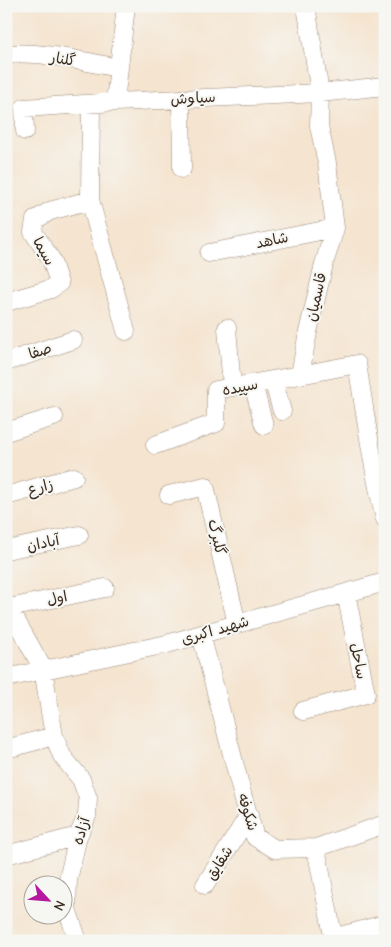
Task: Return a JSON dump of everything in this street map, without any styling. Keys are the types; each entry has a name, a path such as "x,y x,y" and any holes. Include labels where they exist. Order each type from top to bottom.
{"street":[{"path":"115,102 126,6"},
{"name":"قاسمیان","path":"300,375 324,264 335,228 319,126 320,93 306,6"},
{"name":"گلنار","path":"6,55 16,53 54,57 120,68"},
{"name":"سیاوش","path":"25,131 24,108 320,93 385,86"},
{"path":"181,99 182,169"},
{"path":"91,104 90,200 126,331"},
{"name":"سیما","path":"6,302 51,289 59,283 51,259 33,232 36,220 50,211 90,200"},
{"name":"شاهد","path":"210,253 335,228"},
{"path":"227,328 232,387"},
{"name":"صفا","path":"6,362 73,340"},
{"path":"300,375 357,364 376,484 385,519"},
{"name":"سپیده","path":"155,445 216,423 216,390 300,375"},
{"path":"273,380 282,411"},
{"path":"253,384 264,425"},
{"path":"6,432 54,417"},
{"name":"زارع","path":"6,496 74,477"},
{"name":"گلبرگ","path":"169,495 205,486 237,624"},
{"name":"آبادان","path":"6,550 79,535"},
{"name":"شهید اکبری","path":"6,678 167,644 385,582"},
{"name":"اول","path":"8,607 105,588"},
{"name":"ساحل","path":"303,711 366,694 346,593"},
{"name":"آزاده","path":"8,607 43,669 54,736 62,756 81,779 88,798 87,816 78,836 68,880 67,909 72,939"},
{"name":"شکوفه","path":"201,634 255,837 275,849 316,848 385,824"},
{"path":"6,749 54,736"},
{"name":"شقایق","path":"205,886 249,815"},
{"path":"6,855 78,836"},
{"path":"316,848 333,939 385,924"}]}
